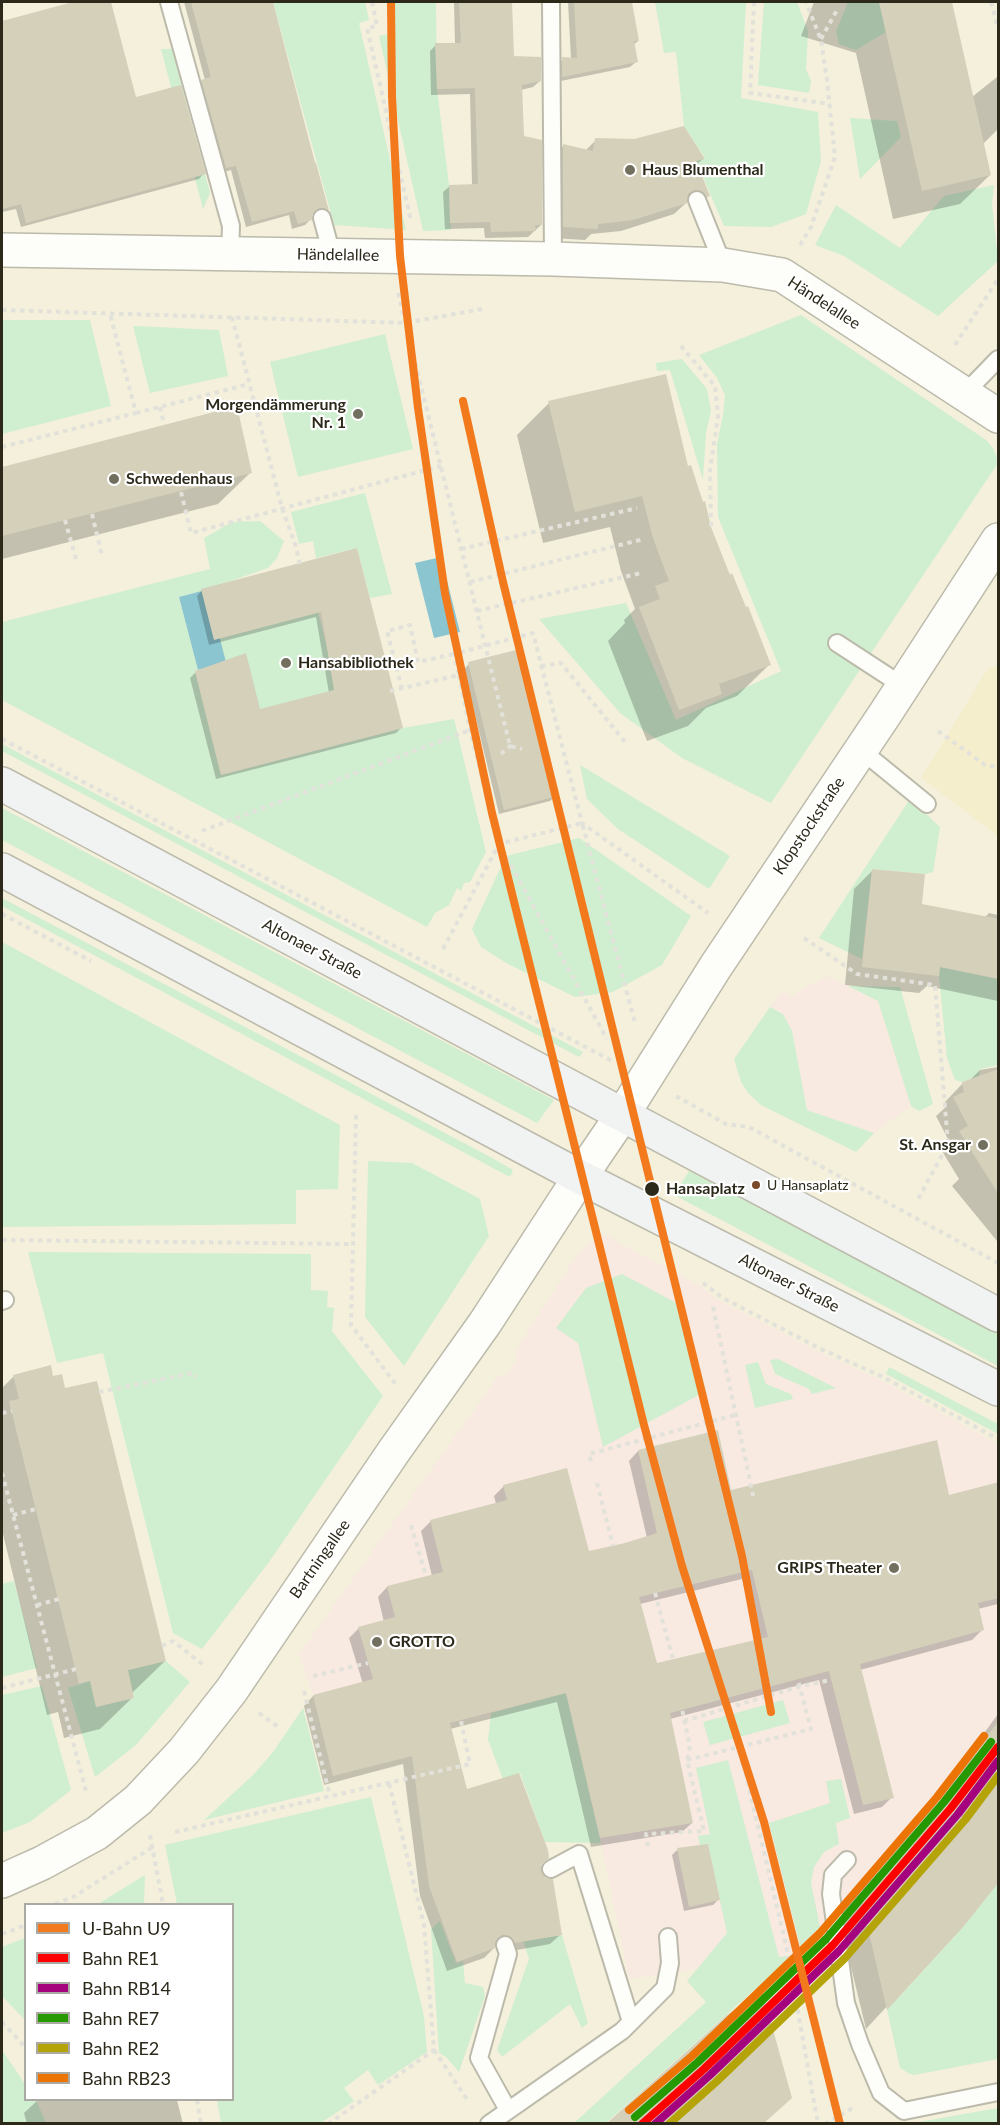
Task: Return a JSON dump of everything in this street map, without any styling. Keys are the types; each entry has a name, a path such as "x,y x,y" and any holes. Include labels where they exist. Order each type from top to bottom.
{"main road":[{"name":"Altonaer Straße","path":"2,784 999,1315"},
{"name":"Altonaer Straße","path":"2,870 580,1177 999,1389"}],"street":[{"name":"Händelallee","path":"2,250 553,259 723,265 782,275 999,416"},
{"name":"Klopstockstraße","path":"622,1114 716,966 999,540"},
{"path":"580,1177 622,1114"},
{"name":"Bartningallee","path":"2,1881 42,1863 97,1833 138,1800 184,1751 231,1691 485,1323 580,1177"}],"lane":[{"path":"169,2 231,226 230,254"},
{"path":"551,2 553,259"},
{"path":"697,200 723,265"},
{"path":"322,218 332,255"},
{"path":"964,394 999,359"},
{"path":"837,643 903,686"},
{"path":"861,750 927,804"},
{"path":"551,1869 579,1854 631,2022"},
{"path":"847,1860 833,1875 831,1893 846,2004 881,2093 904,2111 999,2092"},
{"path":"489,2124 622,2031 665,1988 670,1963 668,1937"},
{"path":"506,1945 508,1954 479,2058 508,2110"}],"path":[{"path":"372,2 378,26 367,28 405,257 405,323 511,752"},
{"path":"754,2 750,93 830,104"},
{"path":"782,275 811,227 835,157 821,40 806,2"},
{"path":"991,2 999,27"},
{"path":"821,40 837,9"},
{"path":"935,376 999,279"},
{"path":"2,310 405,323 482,309"},
{"path":"110,314 136,414"},
{"path":"232,318 282,508 300,564"},
{"path":"681,346 715,386 718,416 710,470 711,527"},
{"path":"2,447 249,384"},
{"path":"160,407 164,425"},
{"path":"181,492 191,533 441,466"},
{"path":"461,549 638,508"},
{"path":"92,514 102,556"},
{"path":"65,519 77,563"},
{"path":"470,582 644,539"},
{"path":"477,612 641,573"},
{"path":"402,689 387,631 410,626 418,662 533,633 635,1023"},
{"path":"454,654 470,730 499,844 607,1039"},
{"path":"542,666 561,663 626,742"},
{"path":"390,691 459,675"},
{"path":"202,831 470,730"},
{"path":"938,731 986,765 999,767"},
{"path":"2,739 585,1048"},
{"path":"510,746 522,749"},
{"path":"501,754 510,746"},
{"path":"443,949 499,844 582,823 709,914"},
{"path":"804,938 857,974 935,985 948,1144 917,1201"},
{"path":"675,1095 726,1124 749,1127 999,1263"},
{"path":"356,1114 351,1325 401,1391"},
{"path":"2,1240 352,1244"},
{"path":"695,1278 723,1298 821,1349 885,1378 999,1439"},
{"path":"712,1307 754,1500"},
{"path":"99,1392 193,1373 196,1377"},
{"path":"2,1413 12,1411"},
{"path":"591,1461 589,1454 735,1415"},
{"path":"2,1473 97,1833"},
{"path":"597,1483 613,1546"},
{"path":"14,1515 36,1509"},
{"path":"411,1525 426,1576"},
{"path":"655,1593 673,1659"},
{"path":"38,1605 59,1599"},
{"path":"162,1646 173,1641 206,1667 199,1676"},
{"path":"313,1676 368,1663"},
{"path":"2,1688 76,1669"},
{"path":"687,1760 811,1729 798,1680"},
{"path":"684,1721 801,1686 831,1680"},
{"path":"304,1690 330,1796"},
{"path":"648,1846 646,1834 704,1831 687,1760 690,1746 682,1709"},
{"path":"175,1832 470,1764 461,1721"},
{"path":"739,1746 786,1946 818,2124"},
{"path":"388,1783 424,1925 434,2050 471,2105"},
{"path":"78,1802 96,1789"},
{"path":"138,1800 153,1847 163,1903"},
{"path":"60,1903 153,1847"},
{"path":"2,1934 24,1926"},
{"path":"2,2022 24,2046"},
{"path":"328,2124 434,2050"},
{"path":"825,2124 881,2093"},
{"path":"197,2101 201,2124"}],"shaded area":[{"path":"998,666 998,836 921,778 988,668"},
{"path":"826,976 878,1001 904,1081 911,1106 874,1133 807,1110 792,1031 783,1014 770,1007 782,991 791,996"},
{"path":"603,1234 701,1286 715,1298 819,1352 881,1380 998,1444 998,1719 860,1894 793,1955 629,1979 600,1838 566,1693 451,1724 455,1744 333,1776 313,1695 299,1654 499,1375 504,1377 518,1356 514,1353 576,1256"}],"green space":[{"path":"273,2 365,2 369,20 359,23 406,230 334,225"},
{"path":"387,2 436,2 437,89 449,185 451,230 423,231 379,36 394,33"},
{"path":"655,2 746,2 741,98 818,112 821,161 806,214 771,227 724,226 696,161 705,158 684,126 676,52 664,53"},
{"path":"764,2 797,2 808,31 806,69 811,81 809,93 758,85"},
{"path":"848,2 879,2 886,32 856,50 839,44 836,31"},
{"path":"161,49 172,49 210,193 203,209"},
{"path":"850,118 897,121 901,137 860,179"},
{"path":"994,185 992,204 998,261 938,316 844,256 815,245 836,205 900,248 944,196"},
{"path":"801,315 986,440 993,448 997,458 996,466 771,803 682,758 620,713 539,619 626,603 676,720 781,671 718,517 717,444 725,395 717,378 699,355"},
{"path":"2,320 90,320 111,406 2,434"},
{"path":"133,326 219,330 228,376 150,393"},
{"path":"385,334 413,449 298,477 270,362"},
{"path":"682,359 707,389 711,411 706,433 703,480 670,370 657,371 656,363"},
{"path":"365,493 392,594 370,598 357,548 316,558 313,541 299,544 291,512"},
{"path":"260,521 284,541 277,558 268,568 225,583 228,584 179,597 221,775 403,728 454,719 486,852 470,882 464,883 461,891 457,888 449,905 435,913 427,927 2,700 2,622 210,569 204,538 232,522"},
{"path":"315,600 339,695 250,724 226,662 212,606"},
{"path":"2,744 583,1052 579,1057 2,751"},
{"path":"580,765 730,856 709,889 618,829 587,799"},
{"path":"910,799 940,827 933,872 926,874 872,869 862,959 819,938"},
{"path":"2,808 554,1100 537,1123 2,840"},
{"path":"579,838 691,916 662,965 613,992 575,997 508,964 481,947 472,929 506,856"},
{"path":"2,898 494,1159 513,1170 510,1177 2,906"},
{"path":"2,942 340,1125 338,1189 296,1190 296,1224 2,1227"},
{"path":"940,967 998,979 998,1065 980,1069 979,1076 962,1082 955,1080 947,1058"},
{"path":"848,986 900,987 933,1104 919,1111 911,1106 878,1001"},
{"path":"770,1007 783,1014 792,1031 807,1110 874,1133 856,1152 761,1105 748,1093 741,1082 734,1059"},
{"path":"368,1161 412,1163 480,1199 489,1236 404,1366 365,1317"},
{"path":"689,1171 998,1334 998,1366 674,1195"},
{"path":"28,1252 311,1254 311,1290 328,1291 327,1307 334,1308 332,1331 383,1396 269,1562 202,1649 173,1633 103,1353 57,1363"},
{"path":"622,1274 684,1307 706,1391 603,1447 578,1343 556,1328 586,1288"},
{"path":"778,1359 836,1388 812,1394 809,1389 775,1374 770,1360"},
{"path":"758,1362 766,1384 791,1394 793,1399 755,1408 745,1365"},
{"path":"889,1367 998,1424 998,1434 886,1374"},
{"path":"14,1581 37,1668 2,1677 2,1584"},
{"path":"166,1661 190,1682 136,1745 95,1777 68,1688 92,1680 96,1707 134,1698 125,1671"},
{"path":"42,1686 71,1790 30,1822 2,1833 2,1695"},
{"path":"566,1693 601,1843 545,1842 520,1773 503,1779 488,1740 491,1713"},
{"path":"783,1700 790,1723 710,1745 703,1722"},
{"path":"303,1708 324,1791 204,1820 253,1775 273,1752"},
{"path":"728,1760 779,1957 793,1955 606,2123 573,2124 706,2002 687,1981 727,1933 708,1845 700,1845 698,1836 710,1834 696,1768"},
{"path":"841,1779 850,1818 836,1823 839,1844 824,1852 814,1867 811,1883 820,1927 800,1946 769,1823 830,1803 826,1781"},
{"path":"371,1797 424,2016 427,2052 378,2085 368,2070 344,2088 354,2101 321,2123 221,2123 217,2101 234,2101 234,1903 177,1903 165,1845"},
{"path":"145,1875 144,1903 100,1903"},
{"path":"998,1882 998,2059 914,2075 908,2073 900,2068 885,2000 898,1998 964,1926"},
{"path":"440,1921 456,1963 463,1961 465,1983 483,1987 485,1996 459,2072 446,2057 439,2053 431,1929"},
{"path":"562,1935 588,2023 582,2028 570,2004 502,2057 497,2050 529,1959 523,1941"},
{"path":"24,1938 24,2019 2,1996 2,1947"},
{"path":"2,2050 24,2083 24,2101 36,2101 46,2123 2,2123"},
{"path":"998,2108 998,2123 913,2123"}],"water":[{"path":"441,557 460,632 434,638 415,563"},
{"path":"228,584 212,607 226,662 198,670 179,597"}],"building":[{"path":"73,2 111,2 136,97 181,85 206,174 26,223 21,204 2,209 2,21"},
{"path":"191,2 273,2 329,211 319,208 312,215 312,220 298,224 294,211 252,222 236,166 226,168 201,80 211,77"},
{"path":"459,2 512,2 514,56 541,57 541,81 522,85 524,136 542,140 542,225 535,225 536,231 491,232 490,222 450,223 449,185 478,184 475,88 437,89 435,43 461,43"},
{"path":"574,2 632,2 639,41 634,41 638,62 562,77 562,57 577,58"},
{"path":"879,2 952,2 991,175 922,191"},
{"name":"Haus Blumenthal","path":"684,126 705,159 696,161 710,196 707,197 699,190 694,190 688,194 687,203 633,220 598,224 598,229 563,227 563,144 593,151 595,138 634,139"},
{"path":"666,374 688,466 691,465 703,502 705,501 711,527 730,575 732,573 746,607 748,606 771,665 719,684 722,694 679,710 639,607 660,599 655,586 669,581 653,538 642,496 575,512 548,401"},
{"name":"Schwedenhaus","path":"237,406 252,473 2,536 2,467"},
{"name":"Hansabibliothek","path":"357,548 403,728 221,775 195,671 246,653 260,709 334,690 321,612 214,640 201,589"},
{"path":"520,649 557,796 504,810 468,662"},
{"path":"872,869 925,874 922,904 999,919 999,979 940,967 939,976 862,967"},
{"name":"St. Ansgar","path":"999,1069 999,1195 959,1131 968,1126 953,1097 964,1092 962,1082"},
{"path":"51,1365 53,1376 62,1374 65,1388 97,1381 166,1661 128,1670 134,1698 96,1707 90,1681 79,1684 9,1401 19,1399 13,1375"},
{"path":"718,1430 731,1490 937,1440 949,1495 999,1482 999,1598 978,1603 984,1630 860,1664 894,1798 863,1805 829,1671 670,1713 693,1823 600,1838 566,1693 450,1723 467,1789 519,1773 548,1850 549,1858 542,1863 541,1869 545,1878 553,1879 562,1935 515,1943 511,1937 502,1935 497,1939 495,1948 457,1962 429,1886 412,1756 333,1776 313,1695 373,1679 358,1627 395,1617 387,1586 443,1572 430,1520 507,1500 503,1485 567,1468 589,1551 657,1533 638,1450","holes":["752,1570 768,1637 657,1663 639,1597"]},
{"path":"999,1721 999,1882 964,1926 887,2010 860,1894"},
{"path":"708,1844 720,1900 689,1907 677,1848"},
{"path":"762,1990 792,2098 763,2124 606,2124 727,2015"}],"metro line":[{"name":"U9","path":"391,2 392,96 400,256 418,408 445,593 492,813 644,1425 682,1566 764,1822 840,2124"},
{"name":"U9","path":"463,401 503,582 742,1556 771,1712"}],"rail line":[{"name":"RB23","path":"629,2110 692,2056 820,1933 937,1797 984,1736"},
{"name":"RE7","path":"635,2117 698,2062 826,1939 944,1802 991,1742"},
{"name":"RE1","path":"642,2124 704,2069 833,1945 951,1808 998,1747"},
{"name":"RB14","path":"655,2124 710,2075 839,1951 958,1814 998,1761"},
{"name":"RE2","path":"669,2124 845,1958 965,1820 998,1776"}],"place":[{"name":"Haus Blumenthal","path":"630,170"},
{"name":"Morgendämmerung Nr. 1","path":"358,414"},
{"name":"Schwedenhaus","path":"114,479"},
{"name":"Hansabibliothek","path":"286,663"},
{"name":"St. Ansgar","path":"983,1145"},
{"name":"U Hansaplatz","path":"756,1185"},
{"name":"Hansaplatz","path":"652,1189"},
{"name":"GRIPS Theater","path":"894,1568"},
{"name":"GROTTO","path":"377,1642"}]}
